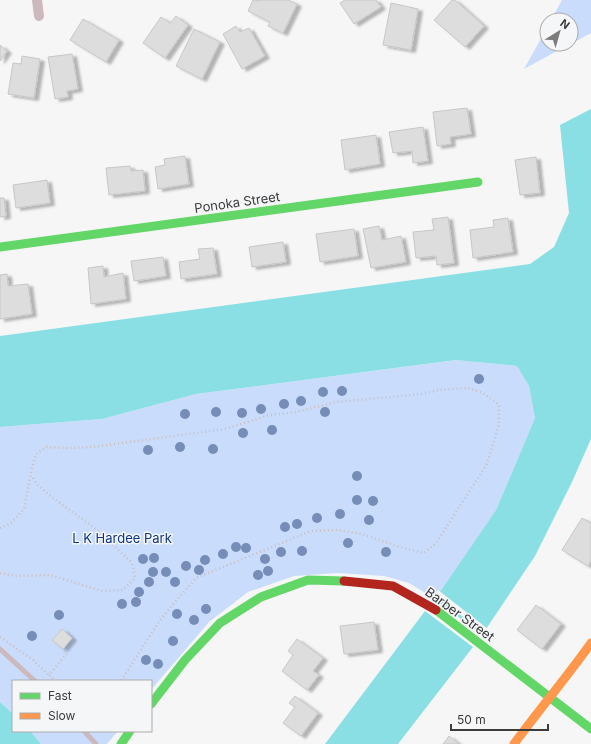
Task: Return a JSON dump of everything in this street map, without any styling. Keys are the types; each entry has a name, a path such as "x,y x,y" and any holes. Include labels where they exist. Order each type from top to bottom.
{"street":[{"path":"37,0 39,16"},
{"name":"Ponoka Street","path":"0,247 478,182"},
{"name":"Barber Street","path":"152,703 184,660 220,623 261,597 308,580 352,581 393,586 430,605 591,730"},
{"path":"514,744 548,698 562,685 591,643"},
{"path":"121,744 129,732"}],"lane":[{"path":"0,649 34,680"},
{"path":"85,732 96,744"}],"path":[{"path":"0,528 11,523 24,509 36,454 46,447 93,447 225,429 270,415 296,412 337,402 468,388 483,393 499,405 499,424 487,464 436,543 424,553 400,547 362,534 336,530 311,530 196,578 158,623 122,680"},
{"path":"0,573 15,576 50,575 102,591 123,590 135,578 132,563 97,530 49,495 36,483 31,474"},
{"path":"0,637 34,660 55,680"},
{"path":"49,675 67,653 63,649"}],"green space":[{"path":"562,0 591,0 591,33 579,40 579,12 555,12"},
{"path":"539,42 539,52 555,52 524,69"},
{"name":"L K Hardee Park","path":"457,360 517,366 529,386 535,418 496,510 435,599 409,583 384,576 338,573 294,576 248,592 209,622 152,689 152,680 12,680 12,713 0,702 0,427 102,419 196,394"},
{"path":"31,732 117,732 107,744 41,744"}],"shaded area":[{"path":"591,109 591,439 572,482 535,556 482,635 435,599 496,510 535,418 529,386 517,366 456,360 196,394 102,419 0,427 0,336 530,264 554,247 569,213 560,125"},
{"path":"425,611 473,647 398,744 325,744"},
{"path":"0,702 12,713 12,732 31,732 41,744 0,744"}],"pier":[{"path":"438,590 488,629 485,634 435,595"}],"building":[{"path":"253,0 288,0 297,4 283,33 268,26 270,22 248,11"},
{"path":"345,0 376,0 381,7 354,24 340,3"},
{"path":"452,0 455,0 484,26 465,47 434,20"},
{"path":"391,3 418,9 411,50 383,45"},
{"path":"176,16 188,25 165,58 143,43 161,17 170,23"},
{"path":"83,19 119,40 106,62 70,40"},
{"path":"236,26 240,32 249,28 265,56 242,69 223,34"},
{"path":"194,29 220,42 202,79 176,66"},
{"path":"0,45 7,51 0,61"},
{"path":"72,54 78,89 67,91 68,97 55,99 48,57"},
{"path":"22,56 40,59 34,98 8,94 13,63 21,64"},
{"path":"467,108 471,134 450,137 451,144 437,146 433,112"},
{"path":"423,127 428,161 413,163 412,151 393,153 389,132"},
{"path":"376,135 380,164 345,170 341,140"},
{"path":"185,156 189,184 158,189 155,167 165,165 164,159"},
{"path":"536,157 540,193 520,195 515,160"},
{"path":"130,166 131,171 143,170 145,191 109,195 106,168"},
{"path":"47,180 50,203 16,208 13,185"},
{"path":"0,198 4,198 6,216 0,217"},
{"path":"448,217 454,263 437,265 436,256 416,258 413,232 434,230 432,219"},
{"path":"508,218 513,252 473,258 470,230 494,227 493,220"},
{"path":"379,226 382,240 401,236 406,262 371,268 363,229"},
{"path":"354,229 358,256 320,262 316,234"},
{"path":"283,242 286,262 252,267 249,247"},
{"path":"213,248 217,274 181,279 179,262 200,259 198,249"},
{"path":"163,257 166,276 134,281 131,261"},
{"path":"103,266 104,277 123,273 126,299 91,304 88,268"},
{"path":"7,274 8,286 28,284 32,314 0,319 0,275"},
{"path":"582,518 591,523 591,561 588,566 562,550"},
{"path":"536,605 561,624 542,649 517,630"},
{"path":"374,622 378,650 344,654 340,626"},
{"path":"62,629 72,638 63,649 52,640"},
{"path":"297,639 323,658 313,671 319,675 307,690 282,671 293,655 288,651"},
{"path":"295,696 318,713 301,736 283,723 295,707 289,703"},
{"path":"449,736 459,744 443,744"}],"traffic: fast":[{"path":"0,247 478,182"},
{"path":"152,703 185,660 220,623 261,597 308,580 344,581"},
{"path":"436,610 591,729"},
{"path":"121,744 129,732"}],"traffic: slow":[{"path":"514,744 591,643"}],"traffic: jam":[{"path":"344,581 393,586 436,610"}]}
